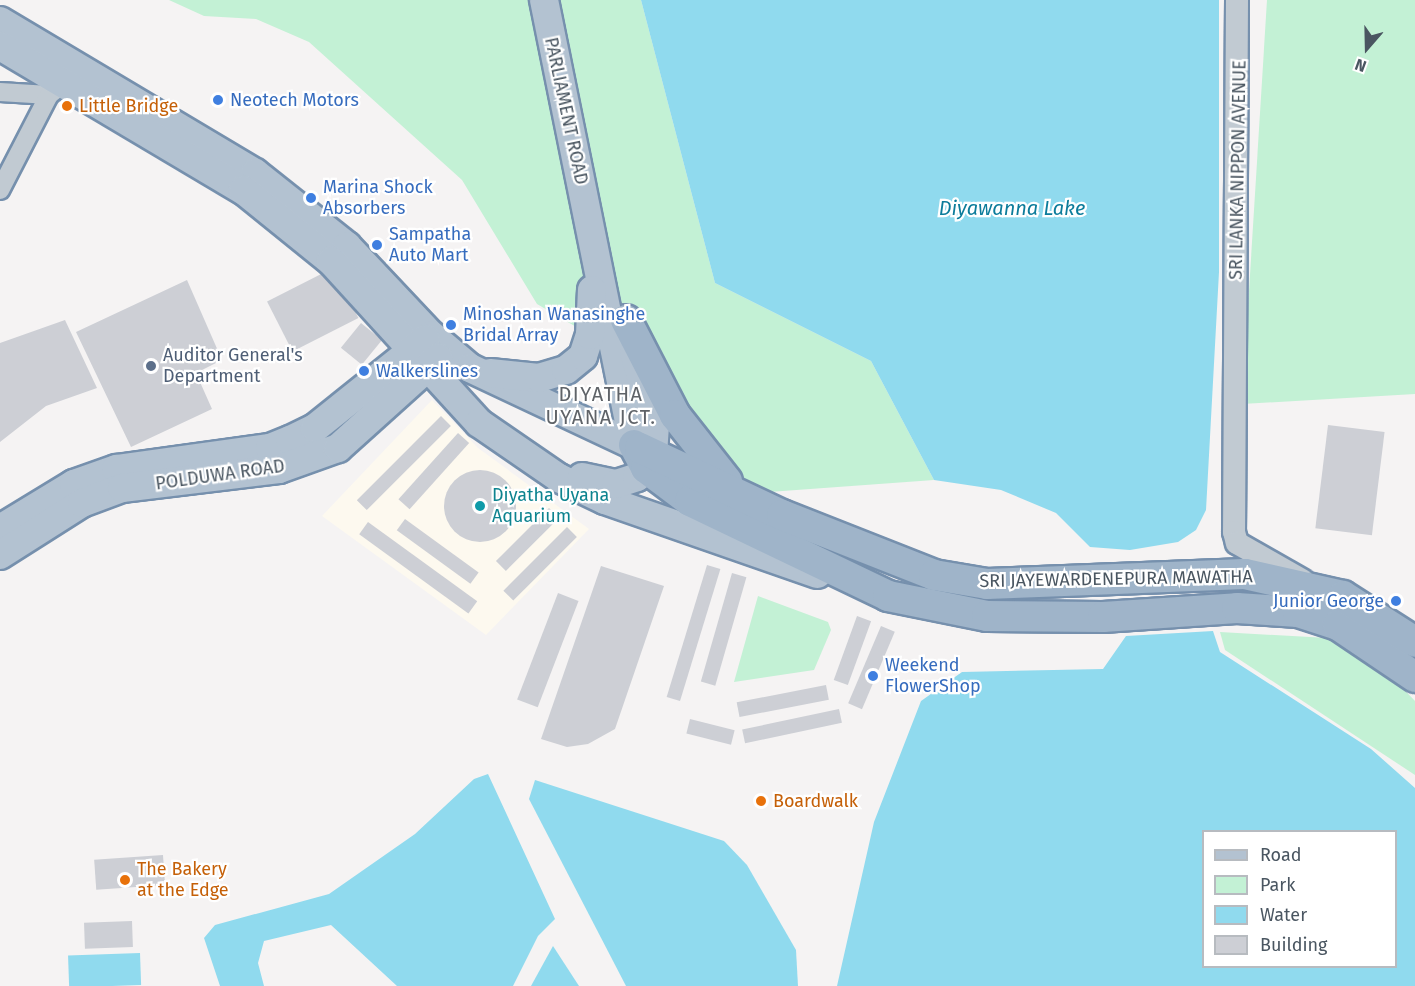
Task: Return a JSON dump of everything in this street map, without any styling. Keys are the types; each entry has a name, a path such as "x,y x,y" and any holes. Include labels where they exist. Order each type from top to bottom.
{"highway":[{"path":"626,320 695,446 740,494"},
{"name":"SRI JAYEWARDENEPURA MAWATHA","path":"644,456 934,575 987,584 1099,583 1232,574 1316,588 1343,596 1415,642"},
{"name":"SRI JAYEWARDENEPURA MAWATHA","path":"644,456 690,501 888,596 987,616 1103,617 1237,608 1298,612 1338,625 1415,677"}],"main road":[{"name":"PARLIAMENT ROAD","path":"546,13 644,456"},
{"path":"0,21 255,173 347,246 429,352 507,443 605,500 888,596"},
{"path":"0,46 56,90 243,190 331,261 429,352 470,368 644,456 616,484 592,481 507,443"},
{"name":"PARLIAMENT ROAD","path":"592,221 626,320 655,427 644,456"},
{"path":"470,368 538,378 566,370 583,356 592,319 592,221"},
{"name":"POLDUWA ROAD","path":"1,546 74,484 116,469 270,448 315,428 429,352"}],"street":[{"name":"SRI LANKA NIPPON AVENUE","path":"1237,0 1235,341 1237,543 1316,588"},
{"path":"0,92 56,90"},
{"path":"0,190 56,90"}],"shaded area":[{"path":"432,400 478,448 589,529 486,635 322,516"}],"green space":[{"path":"169,0 641,0 715,283 871,361 934,480 740,494 626,320 593,224 590,335 537,304 462,180 309,42 256,19 204,16"},
{"path":"1267,0 1415,0 1415,394 1242,404"},
{"path":"758,596 828,622 831,630 814,670 734,682"},
{"path":"1220,632 1328,638 1392,677 1415,701 1415,775 1225,650"}],"water":[{"name":"Diyawanna Lake","path":"641,0 1219,0 1219,272 1206,510 1196,530 1178,542 1130,550 1090,547 1056,513 1001,490 934,480 871,361 715,283"},
{"path":"1213,631 1220,652 1371,749 1415,788 1415,986 837,986 874,822 921,701 962,672 1103,669 1126,636"},
{"path":"488,774 555,919 538,936 513,986 397,986 331,925 264,941 258,963 264,986 220,986 204,938 215,925 329,894 415,834 474,779"},
{"path":"535,780 724,841 747,865 796,950 798,986 626,986 529,799"},
{"path":"553,946 579,986 531,986"},
{"path":"140,953 141,985 69,986 68,956"}],"building":[{"path":"333,268 358,318 292,351 267,302"},
{"name":"Auditor General's Department","path":"187,280 222,360 196,373 212,409 131,447 76,332"},
{"path":"65,320 97,388 46,406 0,442 0,343"},
{"path":"361,323 382,340 362,365 341,348"},
{"path":"441,416 451,426 367,510 357,500"},
{"path":"1328,425 1385,432 1372,535 1315,528"},
{"path":"458,433 469,443 410,509 398,499"},
{"name":"Diyatha Uyana Aquarium","path":"487,470 506,480 514,492 516,506 514,520 506,532 494,540 473,542 454,532 446,520 444,499 454,480 466,472"},
{"path":"549,508 559,518 506,571 496,561"},
{"path":"405,519 479,572 470,584 397,530"},
{"path":"368,522 477,601 468,613 359,534"},
{"path":"567,527 577,537 513,601 503,591"},
{"path":"707,565 720,569 680,701 667,697"},
{"path":"601,566 664,586 615,729 588,744 567,747 541,739"},
{"path":"732,573 746,577 715,686 701,682"},
{"path":"558,593 579,601 538,707 517,699"},
{"path":"857,616 871,621 848,685 834,680"},
{"path":"881,626 895,632 862,709 848,703"},
{"path":"826,685 829,700 740,717 737,702"},
{"path":"839,709 842,723 745,743 742,730"},
{"path":"690,719 735,730 731,745 686,734"},
{"path":"163,855 165,885 96,890 94,860"},
{"path":"132,921 133,947 85,949 84,923"}],"place":[{"name":"Neotech Motors","path":"218,100"},
{"name":"Little Bridge","path":"67,106"},
{"name":"Marina Shock Absorbers","path":"311,198"},
{"name":"Sampatha Auto Mart","path":"377,245"},
{"name":"Minoshan Wanasinghe Bridal Array","path":"451,325"},
{"name":"Auditor General's Department","path":"151,366"},
{"name":"Walkerslines","path":"364,371"},
{"name":"Diyatha Uyana Aquarium","path":"480,506"},
{"name":"Junior George","path":"1396,601"},
{"name":"Weekend FlowerShop","path":"873,676"},
{"name":"Boardwalk","path":"761,801"},
{"name":"The Bakery at the Edge","path":"125,880"}],"district":[{"name":"DIYATHA UYANA JCT.","path":"601,406"}]}
